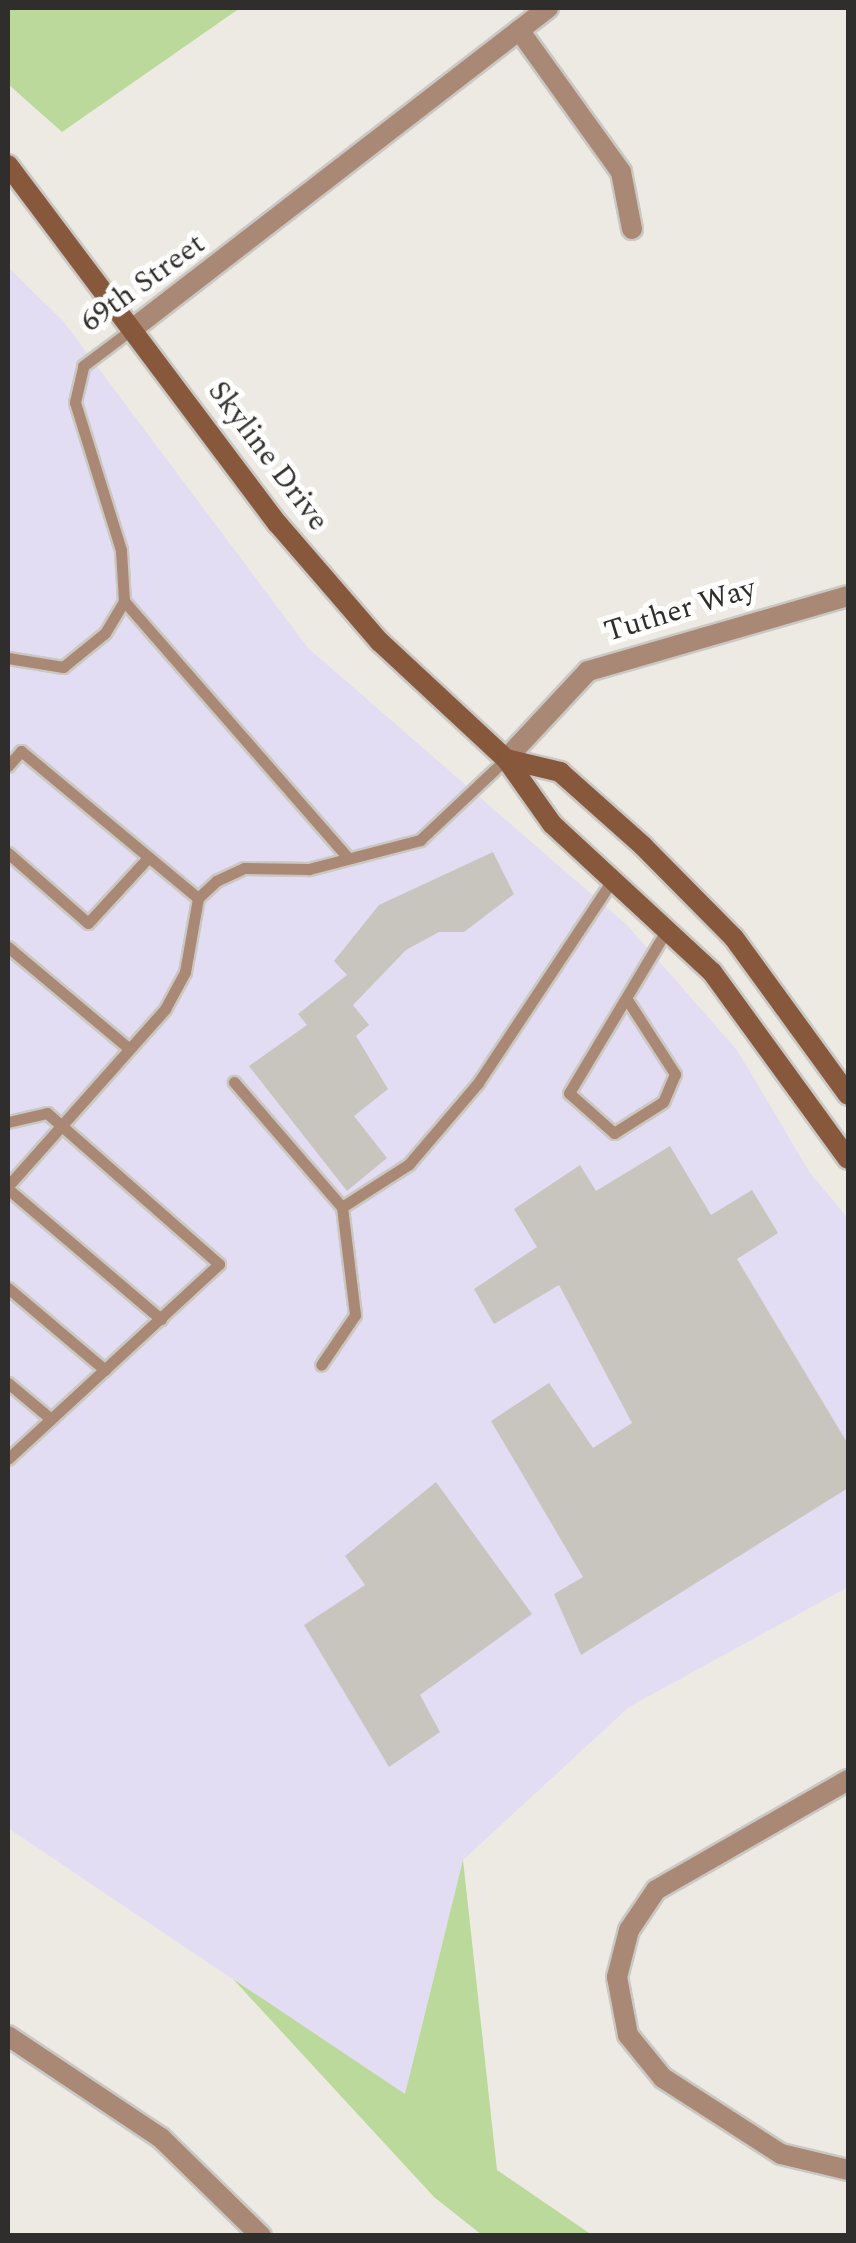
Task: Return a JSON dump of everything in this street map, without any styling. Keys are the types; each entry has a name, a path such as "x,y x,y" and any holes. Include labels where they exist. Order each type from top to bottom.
{"main road":[{"name":"Skyline Drive","path":"8,165 135,327 290,539 380,642 506,759 552,824 667,929 731,994 848,1159"},
{"name":"Skyline Drive","path":"506,759 560,772 643,846 734,938 848,1095"}],"street":[{"name":"69th Street","path":"135,327 548,8"},
{"path":"519,30 621,172 632,229"},
{"name":"Tuther Way","path":"506,759 588,670 848,596"},
{"path":"848,1780 675,1875 641,1909 617,1976 636,2053 781,2154 848,2170"},
{"path":"8,2036 161,2138 261,2236"}],"lane":[{"name":"69th Street","path":"124,602 121,550 74,402 83,366 135,327"},
{"path":"8,658 63,667 105,633 124,602 348,858"},
{"path":"8,766 21,751 146,860 198,898"},
{"path":"161,1319 8,1187 58,1124 178,990 198,898 244,868 348,858 420,840 506,759"},
{"path":"8,854 88,922 146,860"},
{"path":"342,1207 409,1164 478,1083 614,879"},
{"path":"628,1001 674,1074 663,1102 614,1133 570,1093 628,1001 667,929"},
{"path":"8,948 127,1047"},
{"path":"234,1082 342,1207 355,1315 321,1365"},
{"path":"8,1122 47,1113 219,1264 8,1459"},
{"path":"8,1288 105,1370"},
{"path":"8,1382 51,1419"}],"shaded area":[{"path":"8,267 63,321 308,648 627,925 737,1050 810,1173 848,1218 848,1587 629,1707 463,1860 405,2095 8,1828"}],"green space":[{"path":"8,8 240,8 62,132 8,84"},
{"path":"463,1860 497,2170 592,2235 482,2235 434,2197 233,1979 405,2094"}],"building":[{"path":"493,852 514,894 464,932 439,932 406,950 353,1005 369,1025 356,1036 388,1089 354,1116 387,1158 347,1191 249,1066 307,1025 298,1014 347,975 334,961 379,905"},
{"path":"670,1146 711,1215 752,1190 778,1233 737,1259 848,1444 848,1488 581,1655 554,1594 583,1577 491,1421 549,1383 593,1448 632,1423 559,1285 494,1324 474,1289 537,1247 514,1209 580,1165 596,1191"},
{"path":"436,1482 532,1614 420,1695 440,1732 389,1767 304,1625 365,1585 345,1556"}]}
